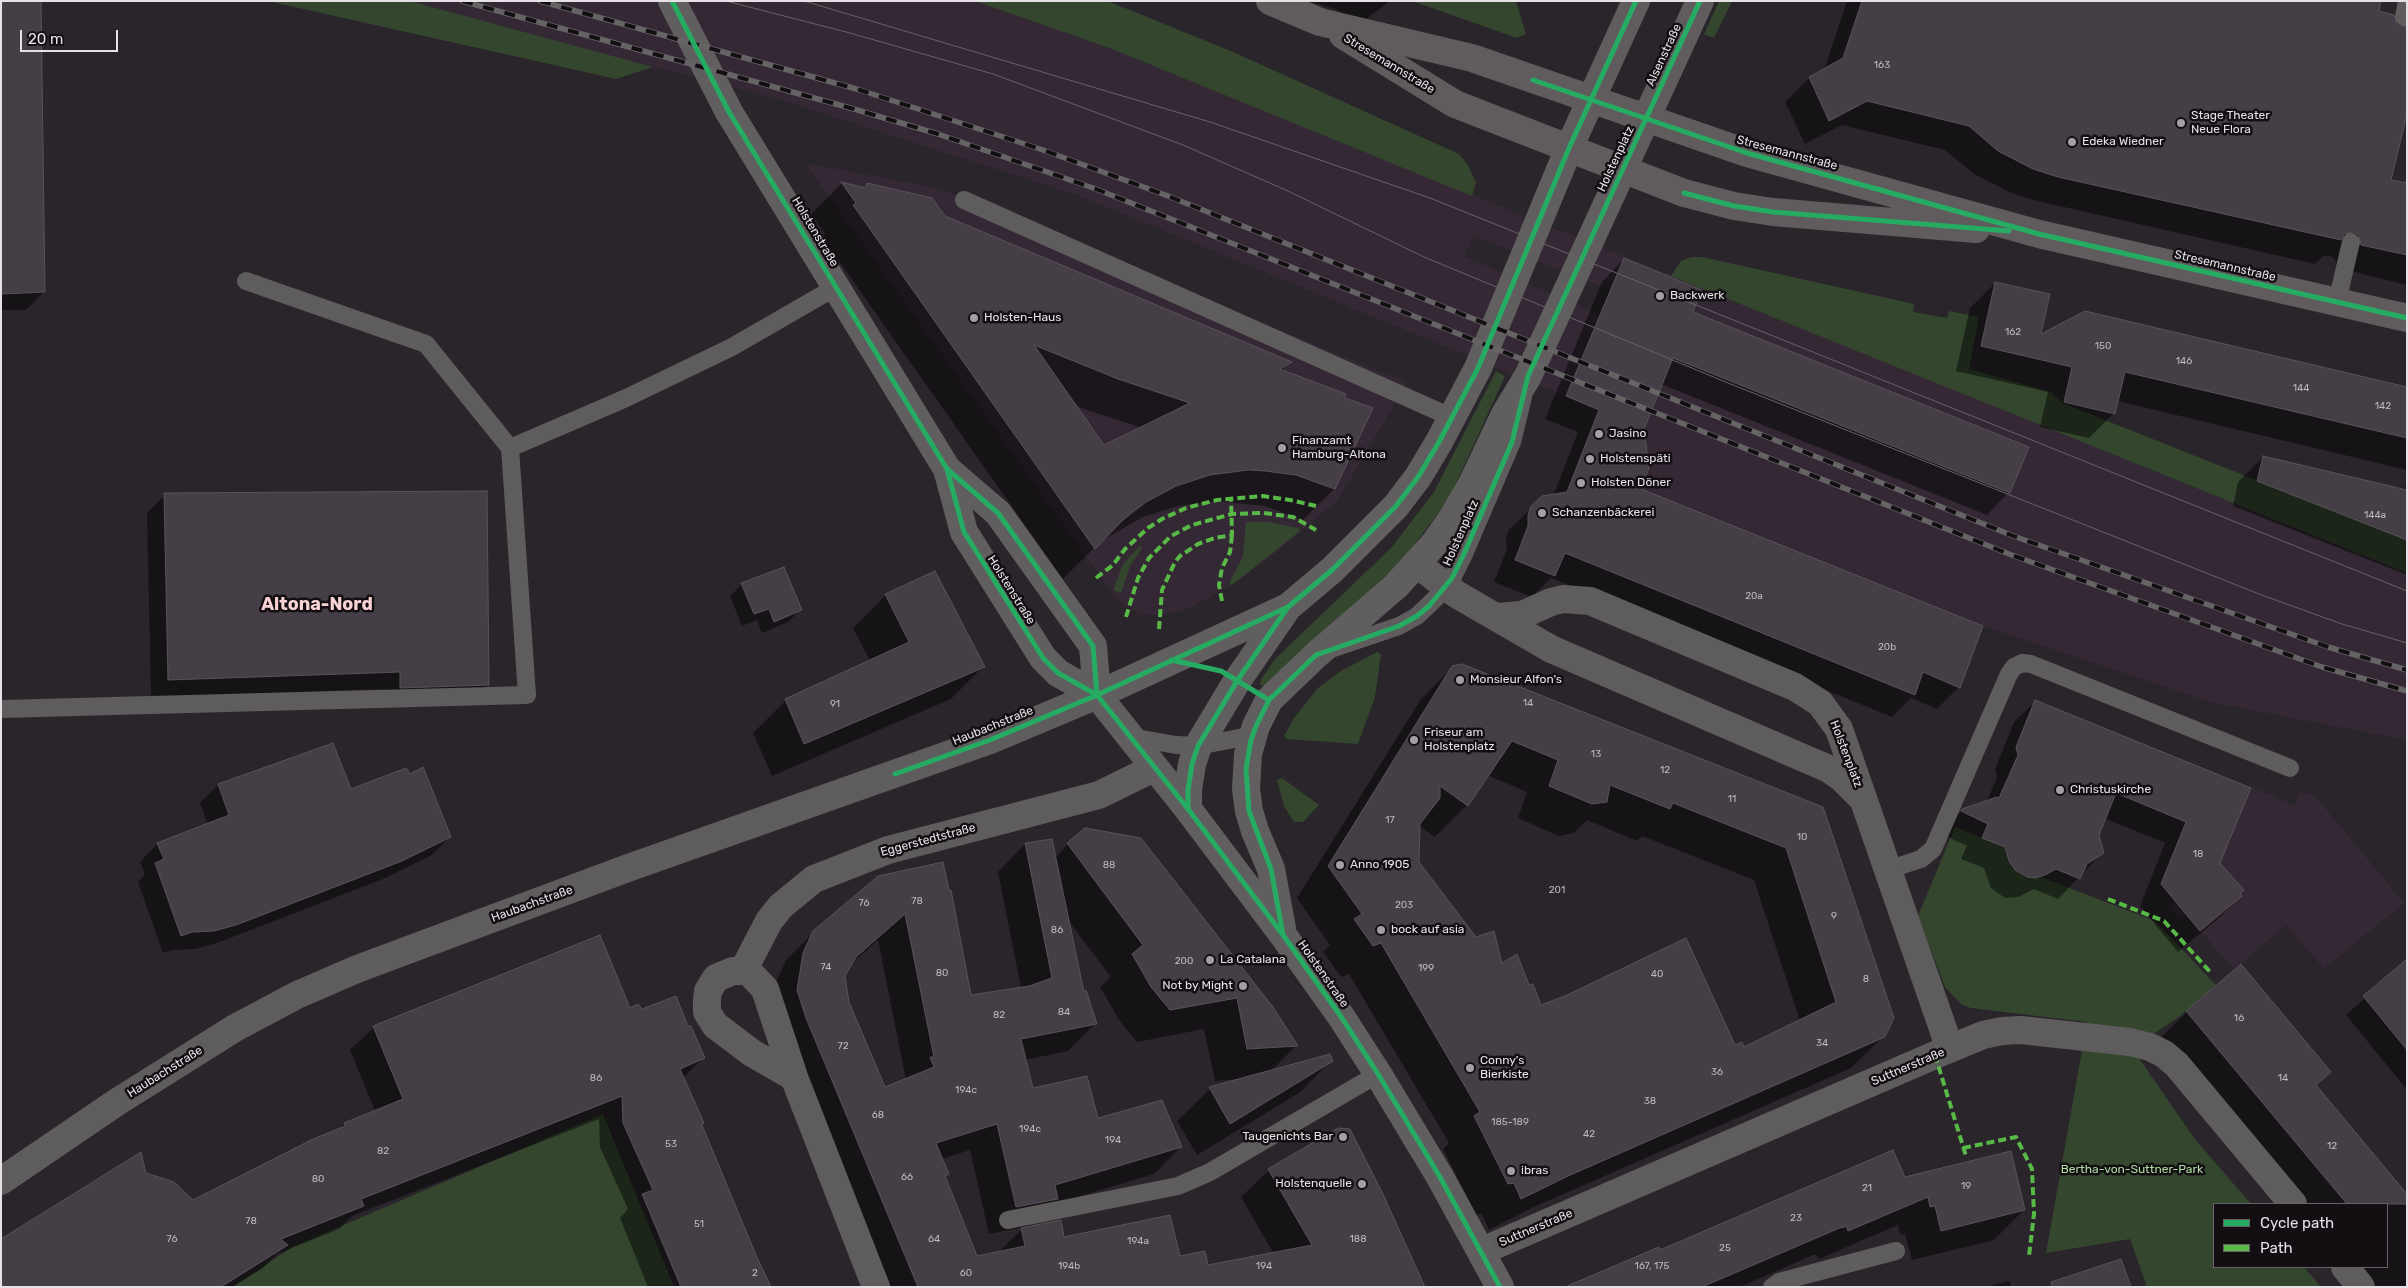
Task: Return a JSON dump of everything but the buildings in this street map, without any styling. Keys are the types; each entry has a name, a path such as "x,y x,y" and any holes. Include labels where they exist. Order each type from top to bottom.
{"main road":[{"name":"Holstenstraße","path":"672,1 730,112 947,469 964,532 1043,658 1058,673 1097,695 1188,808 1283,935 1342,1018 1378,1074 1482,1251 1500,1287"},
{"name":"Stresemannstraße","path":"1270,1 1320,22 1455,104 1684,193 1734,206 1773,212 2039,234"},
{"path":"1097,695 1288,607 1332,570 1396,506 1418,477 1453,418 1478,368 1569,148 1636,1"},
{"name":"Alsenstraße","path":"1646,118 1700,1"},
{"name":"Stresemannstraße","path":"1320,22 1472,58 1747,153 2039,234 2407,318"},
{"name":"Holstenplatz","path":"1283,935 1271,869 1249,811 1246,769 1251,740 1256,726 1269,700 1316,655 1396,586 1417,564 1453,517 1472,484 1505,414 1528,376 1646,118"},
{"name":"Holstenstraße","path":"947,469 998,513 1094,646 1097,695"},
{"path":"1188,808 1190,773 1198,746 1237,681 1288,607"}],"street":[{"name":"Holstenplatz","path":"1417,564 1445,586 1551,650 1829,769 1842,778 1863,799"},
{"name":"Holstenplatz","path":"1496,617 1522,615 1551,602 1563,599 1590,601 1796,687 1820,704 1839,729 1950,1049"},
{"name":"Haubachstraße","path":"1,1182 117,1102 235,1028 297,995 357,969 619,872 990,740 1097,695"},
{"name":"Eggerstedtstraße","path":"743,970 769,921 781,906 814,879 888,850 1099,795 1154,768"},
{"path":"794,1077 726,1035 716,1025 707,1012 708,991 716,978 733,971 743,970 749,972 765,989 794,1077 876,1287"},
{"name":"Suttnerstraße","path":"1482,1251 1983,1035 2021,1030 2130,1042 2150,1047 2164,1054 2177,1065 2292,1203"},
{"path":"2346,1268 2361,1287"}],"lane":[{"path":"964,200 1453,418"},
{"path":"2337,302 2351,242"},
{"path":"1,709 527,695 510,448 426,344 246,281"},
{"path":"510,448 624,400 732,347 836,287"},
{"name":"Holstenplatz","path":"1316,655 1399,626 1429,606 1445,586 1464,554 1512,442 1528,376"},
{"path":"1887,870 1921,859 1933,849 2009,674 2014,667 2022,662 2290,768"},
{"path":"1130,737 1176,745 1198,746 1244,737 1256,726"},
{"path":"1008,1220 1178,1186 1210,1172 1378,1074"},
{"path":"1772,1287 1779,1282 1896,1251"}],"shaded area":[{"path":"410,1 975,1 1112,49 2407,573 2407,740 2210,702 1983,626 1641,489 1649,468 1644,429 1702,291 1613,291 1473,236 1464,256 1600,315 1566,396 1077,195 775,98 548,40"},
{"path":"805,163 937,188 1407,383 1337,501 1279,550 1232,585 1183,611 1159,615 1141,614 1124,605 1115,597"},
{"path":"2251,787 2296,806 2300,792 2315,796 2404,903 2324,969 2286,925 2234,969 2186,915 2180,921 2168,906 2174,900 2161,884 2186,822 2228,839"}],"green space":[{"path":"268,1 410,1 653,67 616,79"},
{"path":"975,1 1107,1 1233,52 1459,154 1468,165 1476,183 1472,196 1112,49"},
{"path":"1412,1 1516,1 1526,34 1517,38"},
{"path":"1719,1 1732,1 1714,38 1704,34"},
{"path":"1691,257 1702,257 1914,304 1913,312 1947,318 1949,311 1979,317 1969,369 2051,392 2062,403 2407,540 2407,573 1671,276 1681,261"},
{"path":"1496,371 1505,376 1449,499 1389,578 1265,687 1260,685 1261,680 1275,659 1391,548 1434,492"},
{"path":"1246,522 1269,522 1298,528 1300,531 1232,585 1229,583 1243,556"},
{"path":"1140,546 1142,548 1130,566 1121,593 1113,590 1123,564"},
{"path":"1377,652 1381,654 1375,697 1358,744 1287,739 1284,736 1294,718 1318,688 1341,671"},
{"path":"1282,778 1319,805 1303,822 1294,822 1284,806 1277,780"},
{"name":"Bertha-von-Suttner-Park","path":"1955,827 2009,849 2009,861 2020,874 2027,877 2041,877 2155,921 2216,985 2179,1017 2132,1048 2194,1138 2250,1203 2213,1203 2213,1268 2305,1268 2321,1287 2147,1287 2130,1239 2046,1253 2087,1022 1971,1008 1962,1005 1945,987 1918,916"},
{"path":"603,1114 674,1287 233,1287 292,1247"}],"tram line":[{"path":"726,1 850,33 993,74 1183,145 1288,191 1424,257 1728,383 2259,594 2342,624 2407,643"},
{"path":"804,1 1210,122 1430,198 2407,591"}],"railway":[{"path":"462,1 854,109 938,134 1096,189 2009,554 2322,667 2407,691"},
{"path":"540,1 860,90 1043,150 1168,196 2016,537 2328,647 2407,670"}],"marked path":[{"path":"1096,578 1113,565 1125,549 1148,528 1186,508 1217,500 1263,496 1316,506"},
{"path":"1159,629 1162,590 1175,562 1180,556 1198,544 1232,535 1231,498"},
{"path":"1126,617 1138,578 1149,558 1171,536 1192,525 1232,514 1264,513 1293,517 1316,530"},
{"path":"1222,601 1219,585 1222,568 1230,552 1232,535"},
{"path":"2108,899 2164,921 2212,974"},
{"path":"1935,1055 1966,1156"},
{"path":"1963,1148 2016,1137 2032,1169 2034,1214 2029,1256"}],"cycle path":[{"path":"672,1 729,112 947,469 998,513 1093,646 1097,695"},
{"path":"895,774 990,740 1097,695 1288,607 1332,570 1396,506 1418,477 1439,442 1478,368 1569,148 1636,1"},
{"path":"1283,935 1271,869 1249,811 1246,769 1251,740 1256,726 1269,700 1316,655 1399,626 1417,616 1429,606 1452,578 1512,442 1528,376 1700,1"},
{"path":"1533,80 1747,153 2039,234 2407,318"},
{"path":"1684,193 1734,206 1773,212 2009,231"},
{"path":"947,469 964,532 1043,658 1058,673 1097,695 1188,809 1283,935 1342,1018 1378,1074 1440,1177 1500,1287"},
{"path":"1188,809 1188,790 1192,764 1198,746 1237,681 1288,607"},
{"path":"1171,660 1221,671 1269,700"}],"place":[{"name":"Stage Theater Neue Flora","path":"2181,123"},
{"name":"Edeka Wiedner","path":"2072,142"},
{"name":"Backwerk","path":"1660,296"},
{"name":"Holsten-Haus","path":"974,318"},
{"name":"Jasino","path":"1599,434"},
{"name":"Finanzamt Hamburg-Altona","path":"1282,448"},
{"name":"Holstenspäti","path":"1590,459"},
{"name":"Holsten Döner","path":"1581,483"},
{"name":"Schanzenbäckerei","path":"1542,513"},
{"name":"Monsieur Alfon's","path":"1460,680"},
{"name":"Friseur am Holstenplatz","path":"1414,740"},
{"name":"Christuskirche","path":"2060,790"},
{"name":"Anno 1905","path":"1340,865"},
{"name":"bock auf asia","path":"1381,930"},
{"name":"La Catalana","path":"1210,960"},
{"name":"Not by Might","path":"1243,986"},
{"name":"Conny's Bierkiste","path":"1470,1068"},
{"name":"Taugenichts Bar","path":"1343,1137"},
{"name":"ibras","path":"1511,1171"},
{"name":"Holstenquelle","path":"1362,1184"}],"district":[{"name":"Altona-Nord","path":"317,605"}]}
